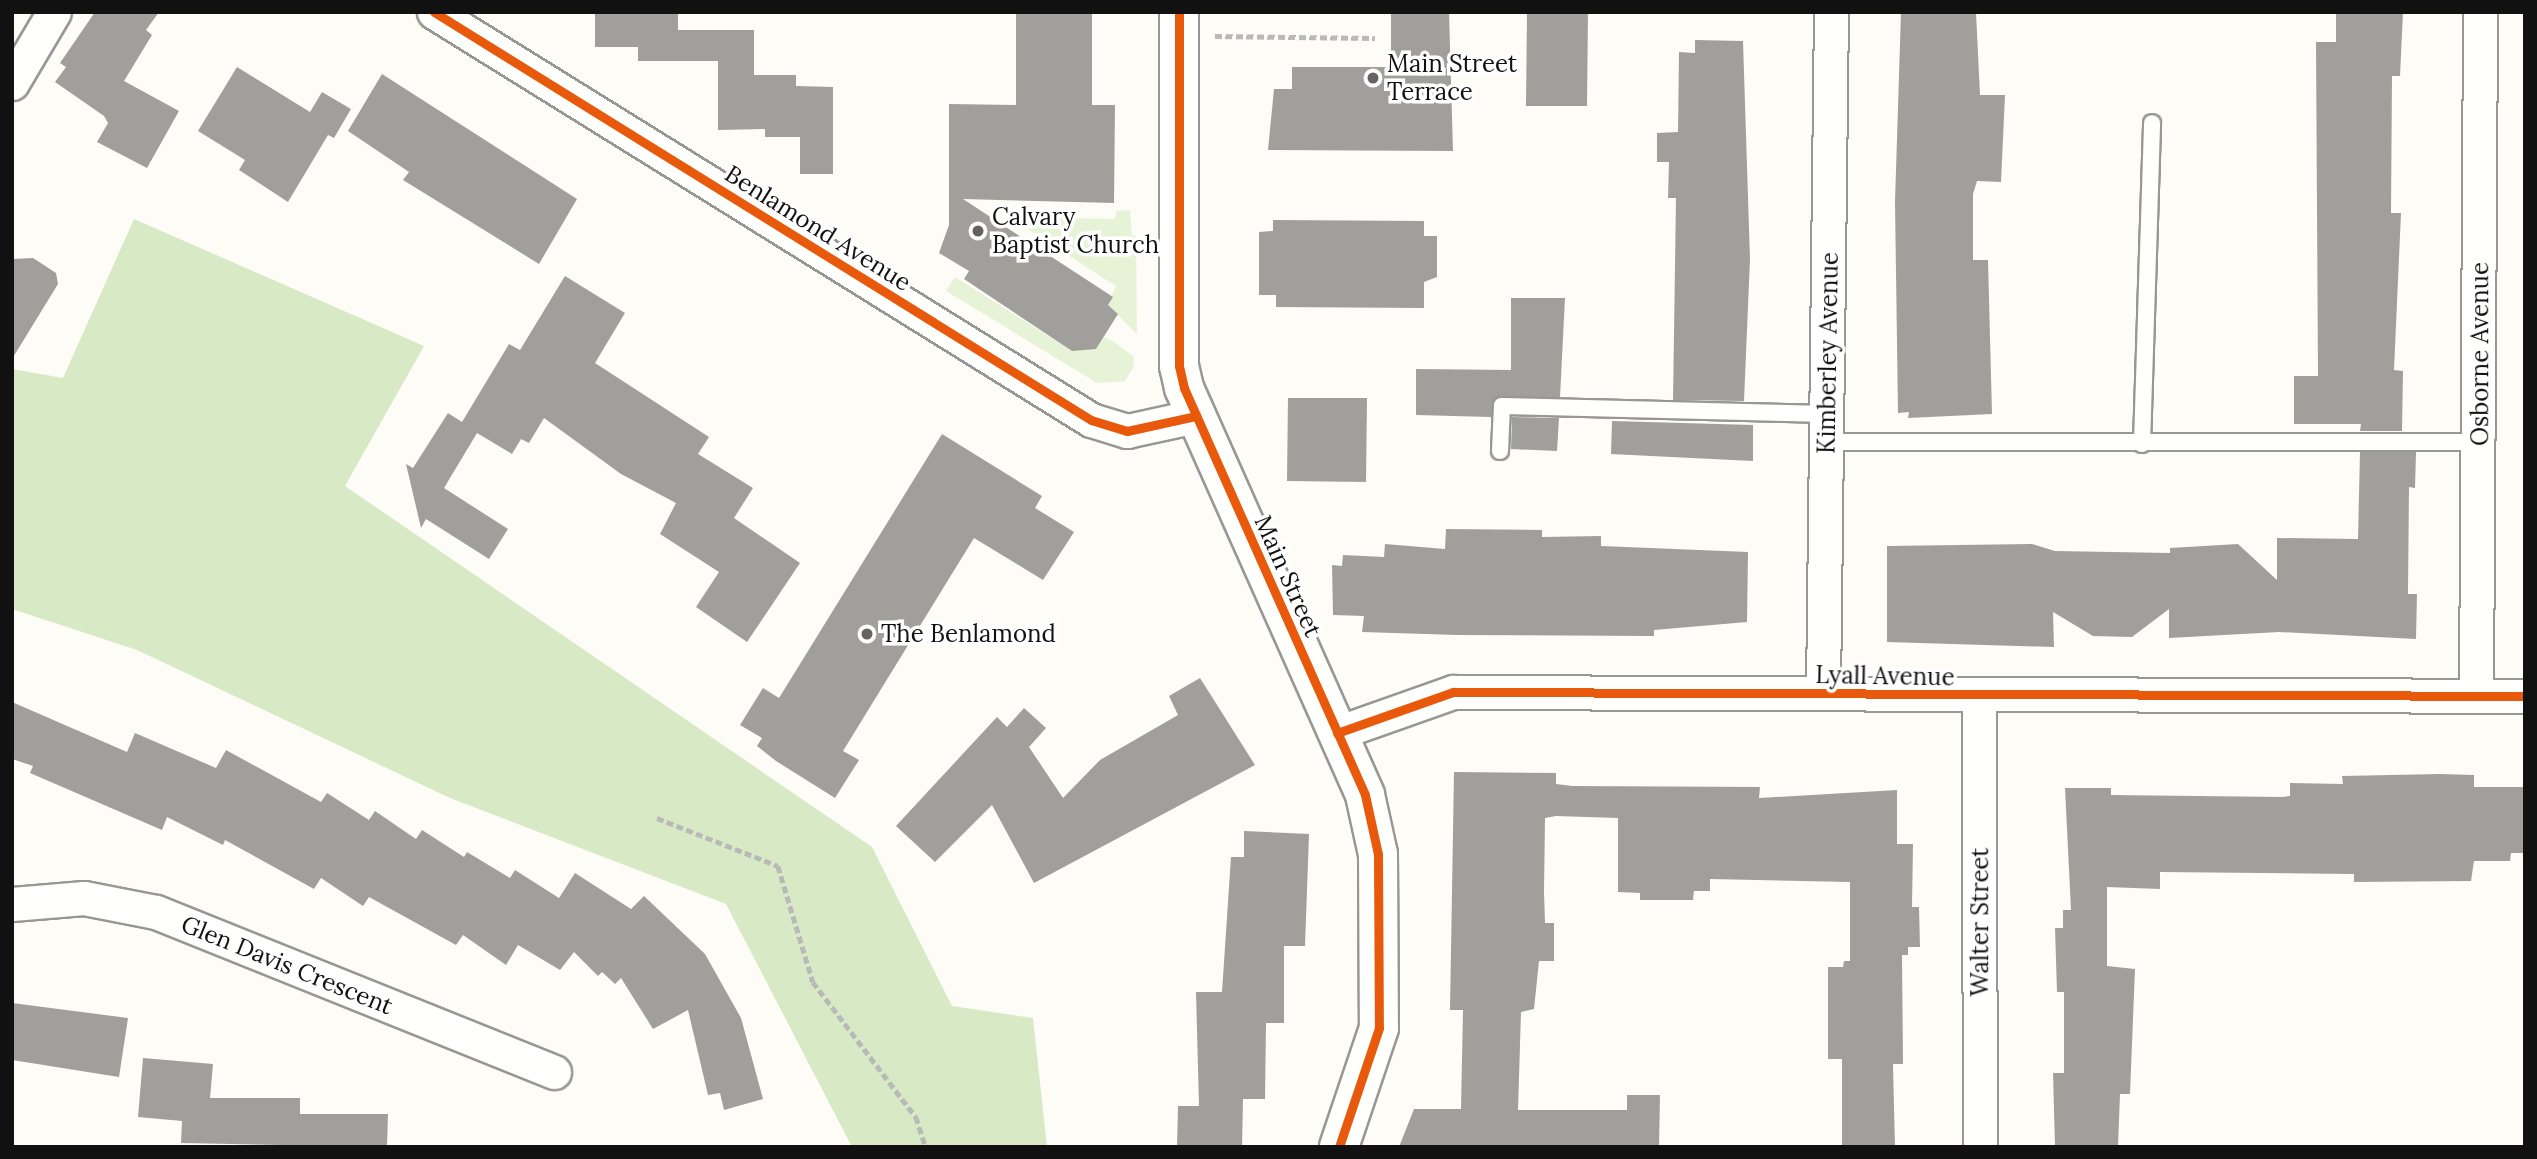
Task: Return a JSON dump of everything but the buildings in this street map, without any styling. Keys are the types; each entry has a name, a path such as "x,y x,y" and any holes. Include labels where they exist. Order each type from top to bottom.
{"street":[{"path":"12,83 54,12"},
{"name":"Benlamond Avenue","path":"433,12 1091,420 1127,431 1196,416"},
{"name":"Main Street","path":"1179,12 1179,366 1196,416 1365,795 1378,854 1383,981 1370,1069 1339,1147"},
{"name":"Kimberley Avenue","path":"1823,693 1831,12"},
{"name":"Osborne Avenue","path":"2476,695 2480,442 2480,12"},
{"name":"Lyall Avenue","path":"1337,733 1453,692 1823,693 1979,697 2525,696"},
{"name":"Walter Street","path":"1979,697 1980,1147"},
{"name":"Glen Davis Crescent","path":"12,904 84,898 156,912 554,1072"}],"lane":[{"path":"2142,444 2152,122"},
{"path":"1500,451 1502,406 1828,428 2142,444 2480,442"}],"path":[{"path":"1213,36 1375,38"},
{"path":"657,818 778,866 813,982 916,1117 926,1147"}],"green space":[{"path":"1130,210 1132,235 1136,236 1137,334 1108,305 1116,286 1018,223 1029,224 1029,217 1115,219 1116,211"},
{"path":"134,219 424,346 345,486 872,847 952,1006 1033,1018 1047,1147 852,1147 726,904 450,798 137,650 12,609 12,369 63,378"},
{"path":"955,277 1072,351 1103,337 1113,341 1134,357 1133,368 1125,381 1097,383 946,291"}],"cycle path":[{"path":"434,12 1091,420 1127,431 1196,416"},
{"path":"1179,12 1179,366 1184,388 1365,795 1378,854 1379,1028 1339,1147"},
{"path":"1337,733 1453,692 2525,696"}],"place":[{"name":"Main Street Terrace","path":"1373,78"},
{"name":"Calvary Baptist Church","path":"978,231"},
{"name":"The Benlamond","path":"867,634"}]}
